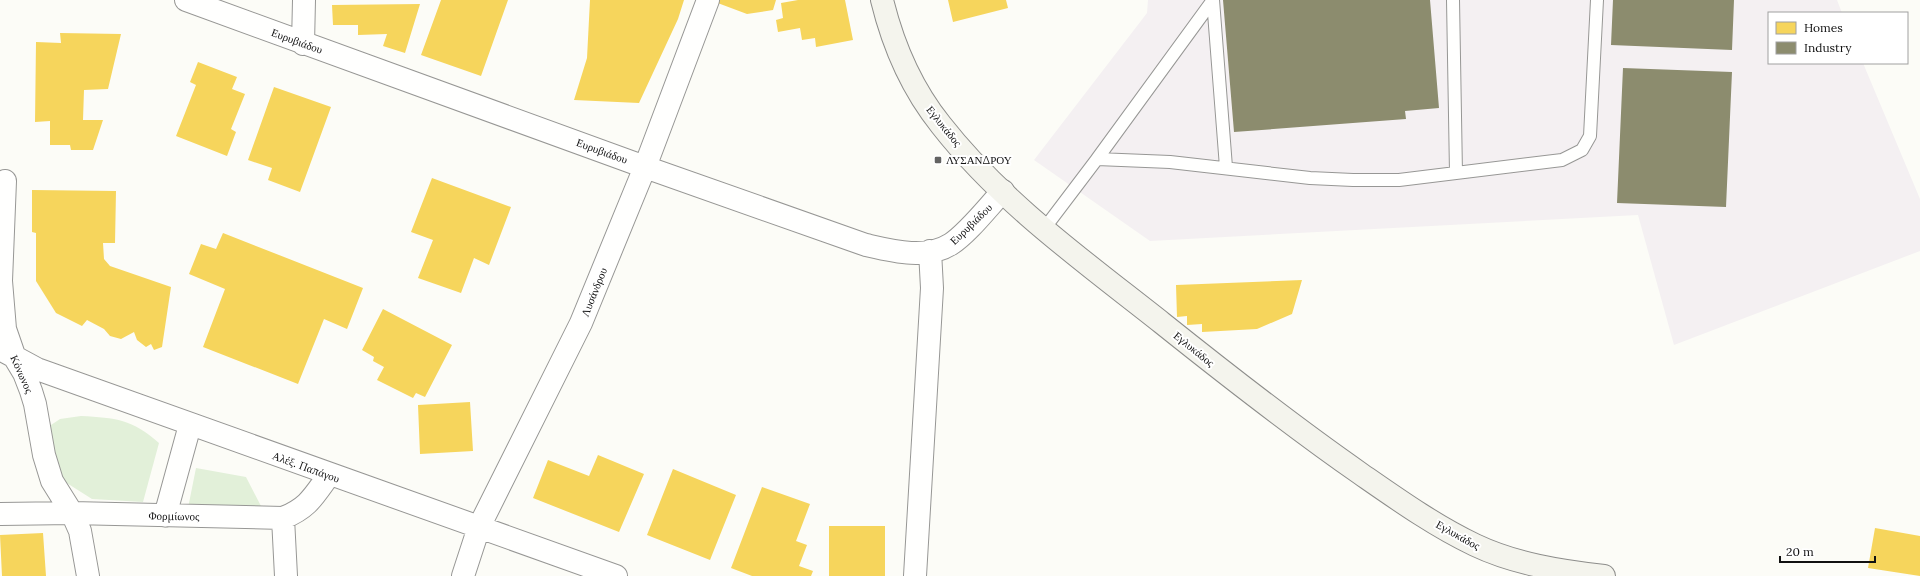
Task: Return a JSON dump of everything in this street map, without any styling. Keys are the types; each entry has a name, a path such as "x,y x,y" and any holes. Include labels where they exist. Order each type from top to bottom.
{"main road":[{"name":"Εγλυκάδος","path":"882,0 898,49 922,98 941,126 1003,191 1044,229 1269,408 1377,485 1450,532 1491,552 1523,562 1550,569 1604,576"}],"street":[{"name":"Ευρυβιάδου","path":"186,0 303,44 866,245 903,252 930,251 943,248 959,238 1003,191"},
{"path":"303,44 304,0"},
{"name":"Λυσάνδρου","path":"463,576 479,527 581,323 645,167 708,0"},
{"name":"Κόνωνος","path":"5,180 2,304 7,353 24,373 35,404 44,455 52,481 72,513 83,542 88,576"},
{"path":"915,576 932,288 930,251"},
{"name":"Αλέξ. Παπάγου","path":"7,353 37,369 329,475 616,576"},
{"path":"165,516 190,425"},
{"name":"Φορμίωνος","path":"0,514 72,513 282,518 299,512 308,504 329,475"},
{"path":"282,518 286,576"}],"lane":[{"path":"1213,0 1226,167"},
{"path":"1044,229 1213,0"},
{"path":"1453,0 1456,173"},
{"path":"1097,159 1170,162 1226,167 1310,178 1353,180 1399,180 1562,160 1582,150 1590,136 1597,0"}],"shaded area":[{"path":"1148,0 1837,0 1842,12 1768,12 1768,64 1863,64 1920,199 1920,251 1674,345 1638,215 1150,241 1034,160 1147,13"}],"green space":[{"path":"81,416 114,419 132,424 159,443 143,502 92,499 62,480 50,433 51,425 60,419"},
{"path":"196,468 246,477 262,508 188,508"}],"building: Homes":[{"path":"441,0 508,0 481,76 421,55"},
{"path":"590,0 684,0 678,19 639,103 574,100 587,58"},
{"path":"716,0 776,0 773,10 747,14 715,2"},
{"path":"798,0 845,0 853,40 816,47 815,38 802,40 800,28 778,32 776,20 783,18 781,3"},
{"path":"948,0 1006,0 1008,8 953,22"},
{"path":"420,4 405,53 383,46 387,34 358,35 358,25 333,25 332,5"},
{"path":"60,33 121,34 108,89 84,90 83,120 103,120 93,150 71,150 70,145 50,145 50,121 35,122 36,42 61,43"},
{"path":"198,62 237,77 232,89 245,94 231,129 236,132 227,156 176,136 196,85 190,82"},
{"path":"274,87 331,107 300,192 268,180 272,168 248,160"},
{"path":"432,178 511,207 489,265 474,258 461,293 418,278 433,240 411,232"},
{"path":"32,190 116,191 115,243 103,243 104,259 110,266 171,287 162,347 154,350 151,344 146,347 137,340 134,332 121,339 110,336 104,329 87,320 82,326 56,313 36,281 36,233 32,232"},
{"path":"223,233 363,288 347,329 324,319 298,384 203,347 225,289 189,274 201,244 216,249"},
{"path":"1302,280 1292,314 1257,329 1202,332 1202,324 1187,325 1187,316 1177,317 1176,285"},
{"path":"383,309 452,345 425,397 416,393 413,398 377,380 384,367 373,361 374,357 362,350"},
{"path":"470,402 473,451 420,454 418,405"},
{"path":"598,455 644,474 619,532 533,498 548,460 589,476"},
{"path":"673,469 736,495 710,560 647,535"},
{"path":"762,487 810,504 796,541 807,545 799,566 813,571 811,576 752,576 731,568"},
{"path":"829,526 885,526 885,576 829,576"},
{"path":"1875,528 1920,536 1920,576 1868,568"},
{"path":"43,533 46,576 2,576 0,535"}],"building: Industry":[{"path":"1223,0 1430,0 1439,108 1405,111 1406,119 1234,132"},
{"path":"1613,0 1734,0 1732,50 1611,45"},
{"path":"1623,68 1732,72 1726,207 1617,203"}],"place":[{"name":"ΛΥΣΑΝΔΡΟΥ","path":"938,160"}]}
